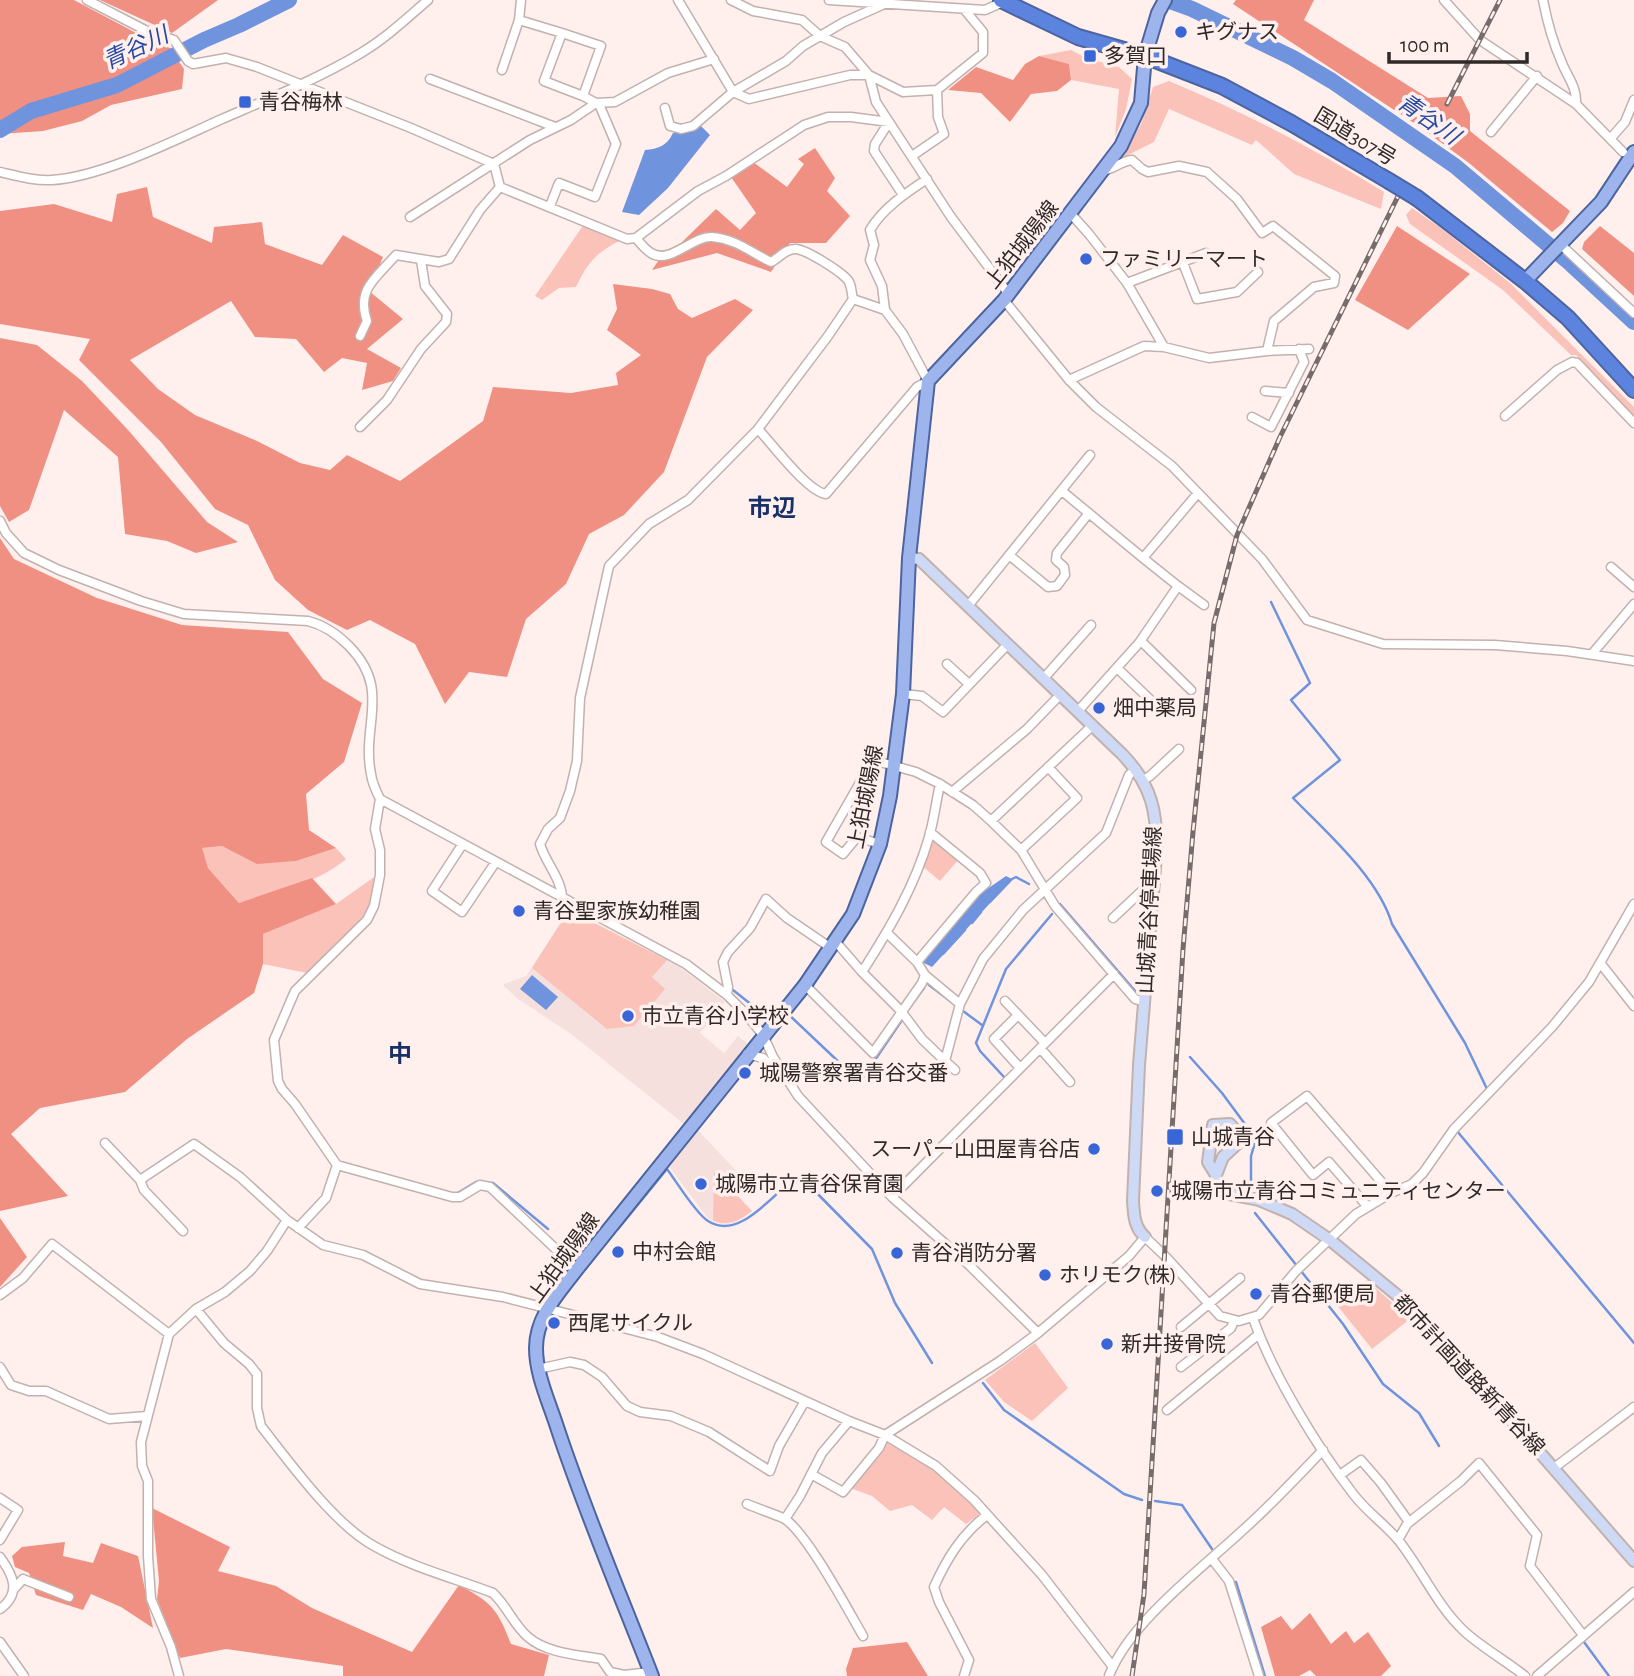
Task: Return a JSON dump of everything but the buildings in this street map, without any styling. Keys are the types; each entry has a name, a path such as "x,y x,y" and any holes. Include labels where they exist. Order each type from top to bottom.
{"highway":[{"name":"国道307号","path":"1002,1 1078,37 1145,56 1222,86 1291,123 1417,198 1525,281 1568,318 1634,390"}],"main road":[{"name":"上狛城陽線","path":"651,1674 582,1503 538,1369 536,1347 540,1325 548,1307 577,1269 762,1035 805,985 853,914 880,844 890,796 903,694 909,558 928,381 1006,297 1121,146 1141,103 1145,56 1158,13 1165,0"},
{"path":"1525,281 1601,202 1629,152"},
{"name":"山城青谷停車場線","path":"909,558 919,559 1093,725 1136,769 1154,807 1157,827 1154,884 1139,1065 1133,1201 1135,1222 1145,1237"},
{"name":"都市計画道路新青谷線","path":"1216,1175 1217,1187 1223,1193 1271,1205 1310,1225 1398,1296 1476,1379 1634,1561"}],"street":[{"path":"87,0 145,30 174,40 192,64 226,58 411,128 494,164"},
{"path":"0,172 24,178 52,180 84,174 178,139 359,54 377,43 428,0"},
{"path":"502,70 519,20 521,0"},
{"path":"678,0 733,92 750,100 850,75 869,75"},
{"path":"731,0 753,11 802,20 820,36 845,47 869,75 903,92 937,90 983,52 983,32 964,9"},
{"path":"829,0 985,10 1002,1"},
{"path":"1444,0 1480,40 1576,104 1629,152"},
{"path":"1543,0 1547,22 1562,64 1577,91 1576,104"},
{"path":"665,108 670,126 681,129 693,126 733,92 786,61 803,46 844,22 882,5"},
{"path":"519,20 601,46 583,96"},
{"path":"550,206 559,183 595,197 616,144 597,104 544,81 562,33"},
{"path":"411,217 494,164 597,104 615,102 668,74 714,59"},
{"path":"869,75 876,102 889,122 1006,297 1069,380 1096,407 1172,466 1262,559 1307,621 1383,644 1495,645 1592,654 1634,661"},
{"path":"1491,132 1537,76"},
{"path":"430,79 555,127"},
{"path":"912,156 944,134 938,117 937,90"},
{"path":"1611,138 1625,122 1634,100"},
{"path":"500,187 627,239 636,238 698,191 804,125 828,117 889,122"},
{"path":"889,122 874,151 903,195"},
{"path":"1102,171 1113,170 1125,160 1132,160 1148,172 1179,166 1207,172 1237,199 1262,233 1273,226 1335,276 1334,283 1314,287 1274,321 1267,351"},
{"path":"494,164 500,187"},
{"path":"758,429 807,485 818,493 826,494 918,387 928,381 903,334 885,310 882,286 870,260 874,245 870,230 876,219 903,195 928,179"},
{"path":"360,336 367,321 362,307 367,287 396,255 439,262 449,259 476,216 500,187"},
{"path":"1071,214 1127,283 1164,347"},
{"path":"562,897 561,887 540,844 548,830 560,818 570,791 577,761 580,698 609,566 649,524 688,500 758,429 853,299 851,285 846,278 795,249 786,251 771,262 736,242 707,237 664,256 652,254 636,238"},
{"path":"1558,245 1634,313"},
{"path":"1127,283 1206,253"},
{"path":"360,427 387,400 421,349 446,322 447,314 425,286 421,260"},
{"path":"1183,263 1197,299 1237,292 1258,272"},
{"path":"853,299 885,310"},
{"path":"1069,380 1144,346 1164,347 1209,358 1309,349"},
{"path":"1252,417 1271,427 1304,362 1299,349"},
{"path":"1505,416 1557,370 1572,362 1577,363 1634,423"},
{"path":"1265,391 1289,393"},
{"path":"968,606 1090,455"},
{"path":"1062,491 1205,605"},
{"path":"1143,558 1198,493"},
{"path":"1009,555 1048,587 1057,586 1065,575 1064,567 1056,560 1057,553 1089,513"},
{"path":"0,521 6,533 24,553 59,570 141,601 184,614 308,621 332,631 356,653 370,677 373,691 370,771 380,799 375,829 380,850 380,876 374,906 367,920 295,991 274,1040 278,1081 337,1165 452,1197 467,1194 480,1185 490,1188 577,1269"},
{"path":"1611,567 1634,587"},
{"path":"1078,710 1141,641 1178,586"},
{"path":"1592,654 1634,604"},
{"path":"1044,678 1091,625"},
{"path":"1141,641 1191,690"},
{"path":"903,694 922,696 943,712 1008,644"},
{"path":"947,664 969,684"},
{"path":"1117,668 1163,712"},
{"path":"952,792 1027,729 1060,694"},
{"path":"991,821 1093,725"},
{"path":"1143,780 1179,749"},
{"path":"880,844 857,837 844,854 827,842 873,760 916,772 940,784 973,805 991,821 1021,850 1055,906 1135,999 1145,1002"},
{"path":"1021,850 1077,798 1048,767"},
{"path":"945,1060 960,1004 983,959 1023,910 1106,833 1129,775 1136,769"},
{"path":"862,972 887,933 911,886 930,832 940,784"},
{"path":"380,799 686,964 727,995 746,1014 762,1035 789,1083"},
{"path":"917,962 986,883 980,873 930,832"},
{"path":"462,845 432,891 462,912 495,863"},
{"path":"1112,918 1147,886 1154,884"},
{"path":"727,995 723,962 750,928 766,899 787,918 833,945 901,1012 922,1040 955,1070"},
{"path":"811,1474 843,1492 879,1448 885,1434 1000,1361 1038,1333 1129,1256 1145,1237 1220,1316 1234,1321 1253,1318 1263,1312 1299,1268 1367,1206 1412,1184 1423,1173 1454,1129 1552,1027 1589,982 1634,904"},
{"path":"887,933 917,962 925,975 960,1004"},
{"path":"1601,964 1634,1006"},
{"path":"892,1197 1114,974"},
{"path":"805,985 873,1053 925,975"},
{"path":"1005,1001 1070,1082"},
{"path":"1018,1015 994,1039 1020,1068"},
{"path":"747,1054 763,1058 892,1197 968,1264 1038,1333"},
{"path":"1367,1206 1329,1163 1313,1175 1271,1124 1307,1096 1391,1192"},
{"path":"105,1143 183,1231"},
{"path":"140,1180 194,1144 240,1177 287,1220 323,1245 363,1255 420,1284 548,1307 658,1337 703,1354 849,1421 885,1434 936,1466 974,1500 1042,1575 1113,1667"},
{"path":"298,1228 326,1198 337,1165"},
{"path":"179,1676 171,1647 151,1599 148,1481 139,1450 147,1416 170,1334 197,1309 225,1292 250,1271 287,1220"},
{"path":"0,1295 23,1278 52,1244 170,1334"},
{"path":"1181,1327 1240,1278"},
{"path":"197,1309 223,1343 257,1374 257,1408 261,1426 344,1523 371,1545 403,1561 493,1593 528,1637 542,1647 601,1659 610,1672 624,1675 651,1674"},
{"path":"1253,1318 1282,1380 1340,1475 1372,1516 1398,1540 1454,1620 1467,1634 1525,1676"},
{"path":"1181,1367 1231,1328 1234,1321"},
{"path":"1167,1410 1259,1334"},
{"path":"538,1369 570,1362 584,1365 602,1377 627,1406 640,1412 671,1416 709,1432 770,1471 779,1447 805,1401"},
{"path":"0,1367 11,1385 29,1391 46,1391 110,1419 147,1416"},
{"path":"1554,1468 1634,1407"},
{"path":"785,1519 800,1496 821,1453 849,1421"},
{"path":"1109,1676 1139,1626 1264,1511 1323,1450"},
{"path":"1340,1475 1361,1460 1409,1521"},
{"path":"1398,1540 1409,1521 1461,1481 1479,1463 1537,1535 1530,1566 1583,1635"},
{"path":"0,1498 18,1510 0,1540"},
{"path":"747,1504 785,1519 806,1543 863,1636"},
{"path":"964,1676 969,1660 934,1587 959,1542 970,1528 987,1515"},
{"path":"0,1557 13,1574 14,1589"},
{"path":"1212,1559 1229,1581 1259,1676"},
{"path":"0,1609 6,1605 23,1578 69,1597"},
{"path":"1537,1676 1634,1592"},
{"path":"0,1642 24,1676"}],"shaded area":[{"path":"0,0 74,0 170,48 184,69 182,89 111,105 82,121 43,131 0,134"},
{"path":"100,0 218,0 172,33"},
{"path":"1236,0 1314,0 1304,20 1428,98 1461,96 1470,114 1470,131 1570,211 1563,223 1552,232 1469,163 1417,125 1233,4"},
{"path":"1071,50 1086,58 1119,67 1132,79 1126,109 1115,137 1119,89 1071,80 1069,64 1039,56"},
{"path":"1039,56 1069,64 1071,80 1057,91 1031,94 1010,122 981,93 948,90 976,67 1013,80 1025,64"},
{"path":"1169,81 1252,118 1358,176 1384,192 1381,209 1294,174 1256,140 1252,145 1169,109 1154,142 1120,159 1141,124 1153,87"},
{"path":"815,148 835,178 827,191 850,216 826,243 790,243 771,272 717,253 652,270 665,251 681,243 716,209 740,230 756,213 731,177 753,162 787,187 804,164 798,159"},
{"path":"147,187 153,217 212,243 214,227 262,222 265,244 322,265 343,235 383,257 369,291 403,319 367,349 401,368 393,381 362,390 367,363 342,358 324,372 296,339 255,337 231,301 130,360 158,389 195,415 257,441 300,463 330,470 347,455 400,481 483,421 493,387 571,393 618,385 616,373 641,355 607,330 617,309 613,284 670,294 678,309 692,318 735,299 753,310 707,357 664,472 624,515 589,534 566,584 526,619 507,677 469,672 445,704 415,644 370,620 347,630 308,610 275,580 248,525 215,509 161,442 79,360 90,339 0,324 0,211 54,204 112,222 117,194"},
{"path":"1412,208 1510,283 1634,407 1634,417 1576,355 1571,355 1503,290 1410,224 1406,215"},
{"path":"584,224 619,241 593,260 576,287 559,288 542,300 535,296"},
{"path":"1397,226 1470,274 1408,330 1355,300"},
{"path":"1600,226 1634,253 1634,296 1582,249 1584,242"},
{"path":"0,338 37,345 82,381 207,522 238,542 196,553 167,541 125,534 118,457 64,410 29,510 9,522 0,506"},
{"path":"0,538 14,559 97,598 182,625 288,632 323,679 362,703 344,762 306,794 309,830 336,848 296,861 257,864 222,846 202,848 208,868 239,903 312,878 336,904 263,934 263,964 254,993 187,1039 125,1092 40,1108 11,1134 68,1196 0,1211"},
{"path":"932,836 959,859 940,881 922,866"},
{"path":"222,846 257,863 296,861 336,848 346,859 335,868 309,881 239,903 208,868 201,848"},
{"path":"377,875 371,904 363,920 307,973 263,964 263,934 336,904"},
{"name":"市立青谷小学校","path":"569,910 677,965 725,1002 700,1033 724,1053 738,1036 748,1044 684,1124 571,1034 518,999 504,986 526,976"},
{"path":"569,910 667,960 652,977 665,989 634,1026 607,1029 532,968"},
{"path":"696,1128 743,1178 732,1189 752,1211 734,1223 721,1224 708,1218 667,1164"},
{"path":"714,1172 752,1211 734,1222 713,1221"},
{"path":"0,1218 27,1257 0,1287"},
{"path":"1367,1280 1410,1319 1372,1349 1336,1304"},
{"path":"1035,1343 1068,1388 1032,1421 1004,1402 985,1380"},
{"path":"886,1442 941,1475 981,1513 966,1524 944,1507 932,1520 912,1505 890,1511 872,1496 850,1488"},
{"path":"152,1508 230,1547 218,1571 276,1586 312,1608 412,1652 459,1585 492,1608 502,1622 511,1644 549,1655 544,1676 343,1676 343,1666 226,1649 180,1658 157,1599 159,1581"},
{"path":"65,1542 63,1556 93,1563 101,1543 138,1556 153,1628 121,1607 91,1594 83,1610 36,1595 29,1573 15,1567 12,1556 22,1547"},
{"path":"1310,1613 1331,1644 1346,1631 1354,1643 1368,1632 1391,1666 1381,1676 1316,1676 1310,1670 1299,1676 1275,1676 1261,1627 1281,1616 1292,1630"},
{"path":"907,1642 928,1676 847,1676 846,1669 853,1648"}],"water":[{"path":"700,125 710,135 668,188 639,215 622,212 645,150 662,146 673,133 694,130"},
{"path":"1006,876 1012,879 932,967 924,963 924,958 977,896"},
{"path":"532,975 558,997 546,1010 520,989"}],"waterway":[{"name":"青谷川","path":"0,130 31,111 117,85 289,0"},
{"name":"青谷川","path":"1167,0 1192,9 1293,58 1332,81 1455,166 1571,264 1634,322"},
{"path":"1271,602 1310,683 1291,700 1340,760 1293,798 1350,856 1375,889 1392,924 1465,1043 1487,1089"},
{"path":"990,902 1016,877 1029,884"},
{"path":"1060,904 1136,992"},
{"path":"972,923 981,912"},
{"path":"1004,1077 976,1043 1006,969 1052,914"},
{"path":"943,954 965,930"},
{"path":"929,985 949,1000"},
{"path":"909,1008 924,988"},
{"path":"733,990 762,1013 769,1012 772,1008"},
{"path":"963,1011 982,1025"},
{"path":"787,1013 860,1082 902,1020"},
{"path":"1190,1057 1222,1093 1256,1139 1251,1156 1251,1193"},
{"path":"1457,1131 1634,1343"},
{"path":"618,1229 667,1169 698,1212 708,1221 720,1226 745,1220 799,1175 872,1249 895,1303 932,1363"},
{"path":"456,1194 476,1182 493,1183 548,1229"},
{"path":"1255,1213 1297,1266"},
{"path":"1301,1271 1343,1324 1383,1384 1419,1413 1439,1446"},
{"path":"983,1383 1004,1410 1124,1494 1142,1500"},
{"path":"1155,1501 1182,1505 1212,1549"},
{"path":"1236,1582 1265,1676"},
{"path":"1584,1642 1609,1676"}],"railway":[{"path":"1447,104 1500,0"},
{"path":"1132,1676 1144,1594 1183,949 1214,623 1237,535 1280,437 1403,186"}],"place":[{"name":"キグナス","path":"1181,32"},
{"name":"多賀口","path":"1090,56"},
{"name":"青谷梅林","path":"245,102"},
{"name":"ファミリーマート","path":"1086,259"},
{"name":"畑中薬局","path":"1099,708"},
{"name":"青谷聖家族幼稚園","path":"519,911"},
{"name":"市立青谷小学校","path":"628,1016"},
{"name":"城陽警察署青谷交番","path":"745,1073"},
{"name":"山城青谷","path":"1175,1137"},
{"name":"スーパー山田屋青谷店","path":"1094,1149"},
{"name":"城陽市立青谷保育園","path":"701,1184"},
{"name":"城陽市立青谷コミュニティセンター","path":"1157,1191"},
{"name":"中村会館","path":"618,1252"},
{"name":"青谷消防分署","path":"897,1253"},
{"name":"ホリモク(株)","path":"1045,1275"},
{"name":"青谷郵便局","path":"1256,1294"},
{"name":"西尾サイクル","path":"554,1323"},
{"name":"新井接骨院","path":"1107,1344"}],"district":[{"name":"市辺","path":"772,509"},
{"name":"中","path":"400,1055"}]}
